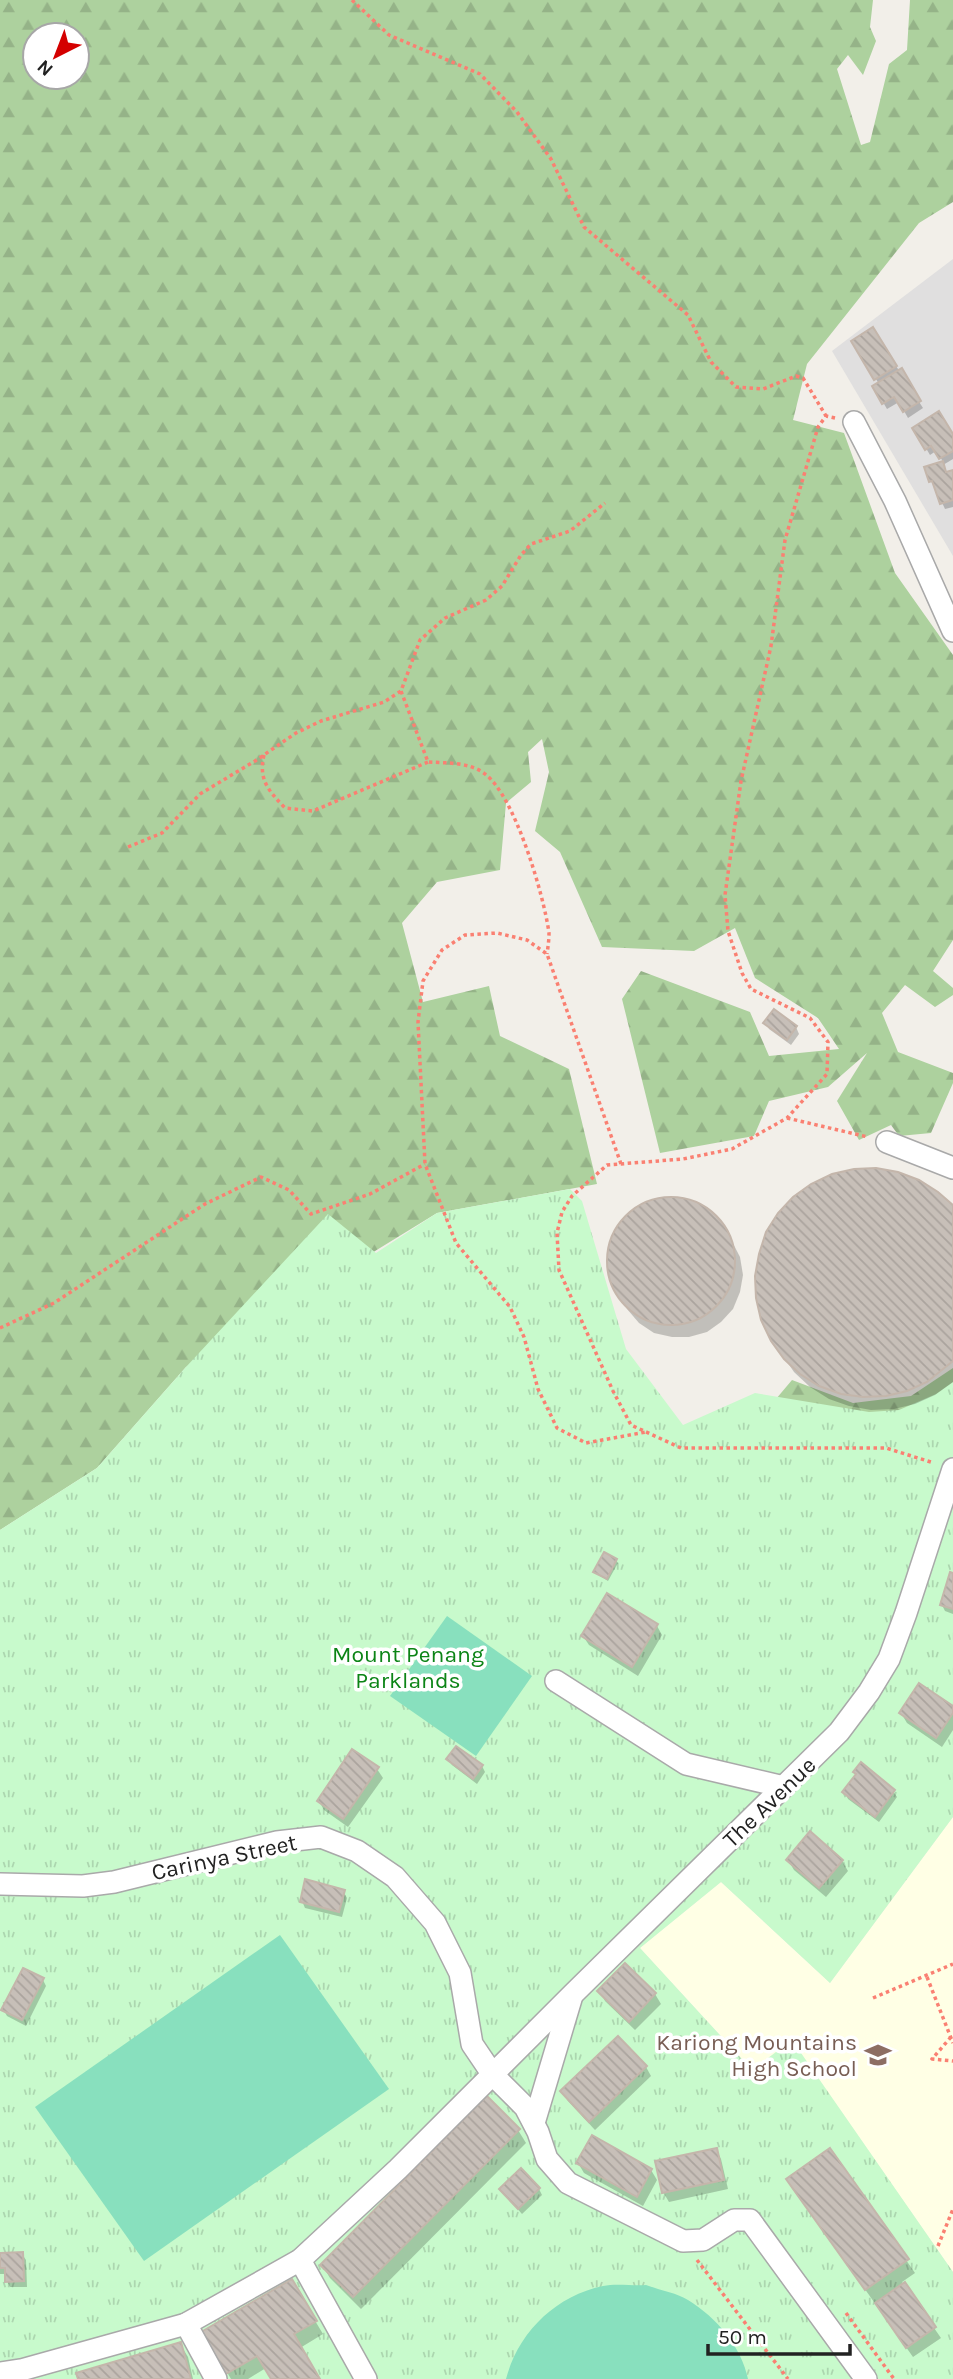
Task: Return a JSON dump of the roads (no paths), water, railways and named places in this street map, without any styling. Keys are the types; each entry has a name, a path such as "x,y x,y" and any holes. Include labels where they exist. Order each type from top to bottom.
{"street":[{"path":"854,422 895,501 953,631"},
{"path":"887,1142 953,1168"},
{"name":"The Avenue","path":"0,2373 21,2370 186,2324 300,2260 398,2169 839,1732 869,1692 889,1659 953,1469"},
{"path":"556,1681 686,1764 784,1787"},
{"name":"Carinya Street","path":"0,1884 83,1886 114,1882 277,1842 321,1837 357,1851 395,1878 435,1923 460,1973 472,2044 493,2075 525,2107 547,2159 568,2183 683,2241 703,2240 734,2220 750,2220 866,2379"},
{"path":"534,2123 573,1994"},
{"path":"300,2260 366,2379"},
{"path":"186,2324 215,2379"}],"place":[{"name":"Kariong Mountains High School","path":"878,2055"}],"park label":[{"name":"Mount Penang Parklands","path":"408,1667"}]}
